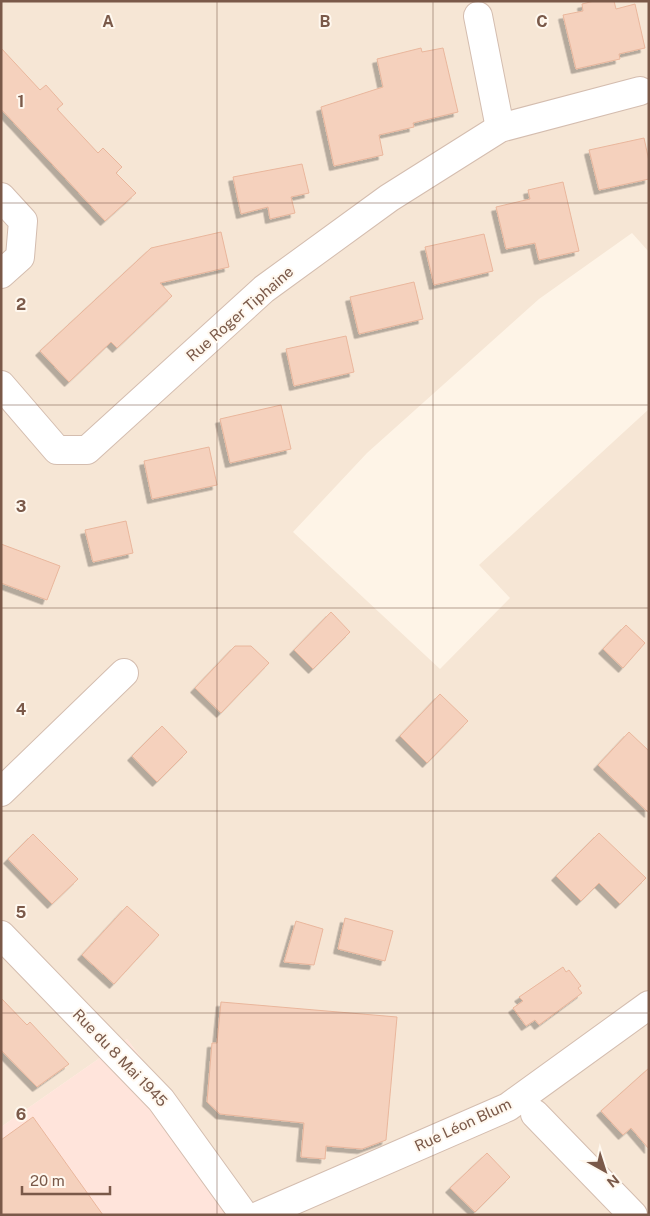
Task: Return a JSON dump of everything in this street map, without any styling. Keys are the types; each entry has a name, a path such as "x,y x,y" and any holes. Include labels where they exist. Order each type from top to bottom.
{"street":[{"path":"478,16 500,128"},
{"name":"Rue Roger Tiphaine","path":"1,385 57,450 87,450 264,290 389,198 500,128 640,91"},
{"path":"1,196 23,221 20,257 1,274"},
{"path":"1,792 124,673"},
{"name":"Rue du 8 Mai 1945","path":"1,935 162,1100 244,1215"},
{"name":"Rue Léon Blum","path":"260,1215 508,1107 649,1005"},
{"path":"535,1114 633,1215"}],"shaded area":[{"path":"1,1 649,1 649,252 632,233 539,299 367,453 293,532 440,669 510,598 479,565 649,409 649,1215 258,1215 127,1039 1,1127"},
{"path":"127,1039 258,1215 1,1215 1,1127"}],"building":[{"path":"594,1 614,1 616,9 635,4 645,48 619,54 620,59 576,69 563,15 583,11 582,4"},
{"path":"1,48 40,90 46,85 63,104 57,109 98,153 103,148 122,167 116,173 136,193 105,221 1,109"},
{"path":"421,48 422,52 443,48 458,112 413,123 414,127 379,135 383,155 334,166 321,107 383,87 377,59"},
{"path":"644,138 649,161 649,179 599,190 589,150"},
{"path":"302,164 309,193 291,197 295,213 270,219 268,207 241,214 233,177"},
{"path":"563,182 579,251 539,260 535,243 506,249 496,207 530,199 528,190"},
{"path":"221,232 229,267 160,283 172,296 117,348 111,342 69,382 40,351 151,248"},
{"path":"484,234 493,271 434,285 425,247"},
{"path":"414,282 423,319 359,334 350,297"},
{"path":"346,336 354,372 294,386 286,349"},
{"path":"281,405 291,449 230,463 220,419"},
{"path":"209,447 217,485 152,499 144,461"},
{"path":"126,521 133,553 93,562 85,530"},
{"path":"1,544 60,566 47,600 1,583"},
{"path":"331,612 350,632 313,669 294,650"},
{"path":"626,625 645,643 623,668 603,649"},
{"path":"235,646 251,646 269,663 221,713 195,688"},
{"path":"440,694 468,721 427,763 400,736"},
{"path":"162,726 187,752 157,782 132,756"},
{"path":"629,732 649,751 649,813 598,765"},
{"path":"599,833 646,878 620,904 599,883 581,901 556,876"},
{"path":"33,834 78,879 52,904 8,859"},
{"path":"127,906 159,935 114,984 82,955"},
{"path":"345,918 393,931 385,961 338,949"},
{"path":"296,921 323,929 314,965 284,962"},
{"path":"563,967 566,972 569,970 581,986 578,988 582,993 539,1025 535,1020 526,1026 513,1008 523,1001 519,997"},
{"path":"1,998 27,1025 30,1022 69,1064 37,1087 1,1050"},
{"path":"221,1002 397,1017 386,1140 362,1149 326,1146 325,1159 301,1157 304,1123 220,1114 207,1102 212,1043 217,1043"},
{"path":"649,1068 649,1149 631,1128 623,1135 601,1111"},
{"path":"33,1117 103,1215 1,1215 1,1140"},
{"path":"487,1153 510,1177 475,1212 450,1188"}]}
